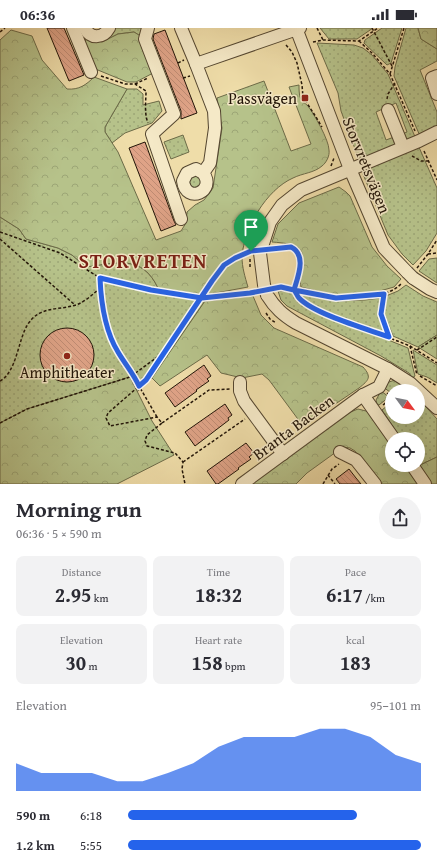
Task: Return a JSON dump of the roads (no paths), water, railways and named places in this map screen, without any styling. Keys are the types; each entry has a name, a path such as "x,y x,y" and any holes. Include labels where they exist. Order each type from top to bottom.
{"street":[{"path":"73,28 91,72"},
{"path":"79,43 87,31 94,36 100,36 105,34 109,28"},
{"path":"148,28 145,39 174,114 152,134 181,219"},
{"path":"181,28 214,111 215,128 210,163 203,173"},
{"path":"196,64 298,29"},
{"name":"Storvretsvägen","path":"298,29 350,169 384,248 411,274 437,292"},
{"path":"437,76 432,78 437,94"},
{"path":"388,110 402,147"},
{"path":"437,132 301,190 282,205 270,222 260,251 262,291 275,308 284,316 388,369 410,382 437,408"},
{"path":"196,169 203,173 207,179 207,184 202,191 195,194 185,189 182,181 184,176 189,171 196,169"},
{"path":"171,191 183,186"},
{"name":"Branta Backen","path":"242,484 363,395 379,387 388,369"},
{"path":"240,386 244,401 283,454"},
{"path":"363,395 389,432"},
{"path":"344,454 356,460 375,484"},
{"path":"417,472 425,484"}],"place":[{"name":"Passvägen","path":"305,98"},
{"name":"Amphitheater","path":"67,356"}],"district":[{"name":"STORVRETEN","path":"143,261"}]}
